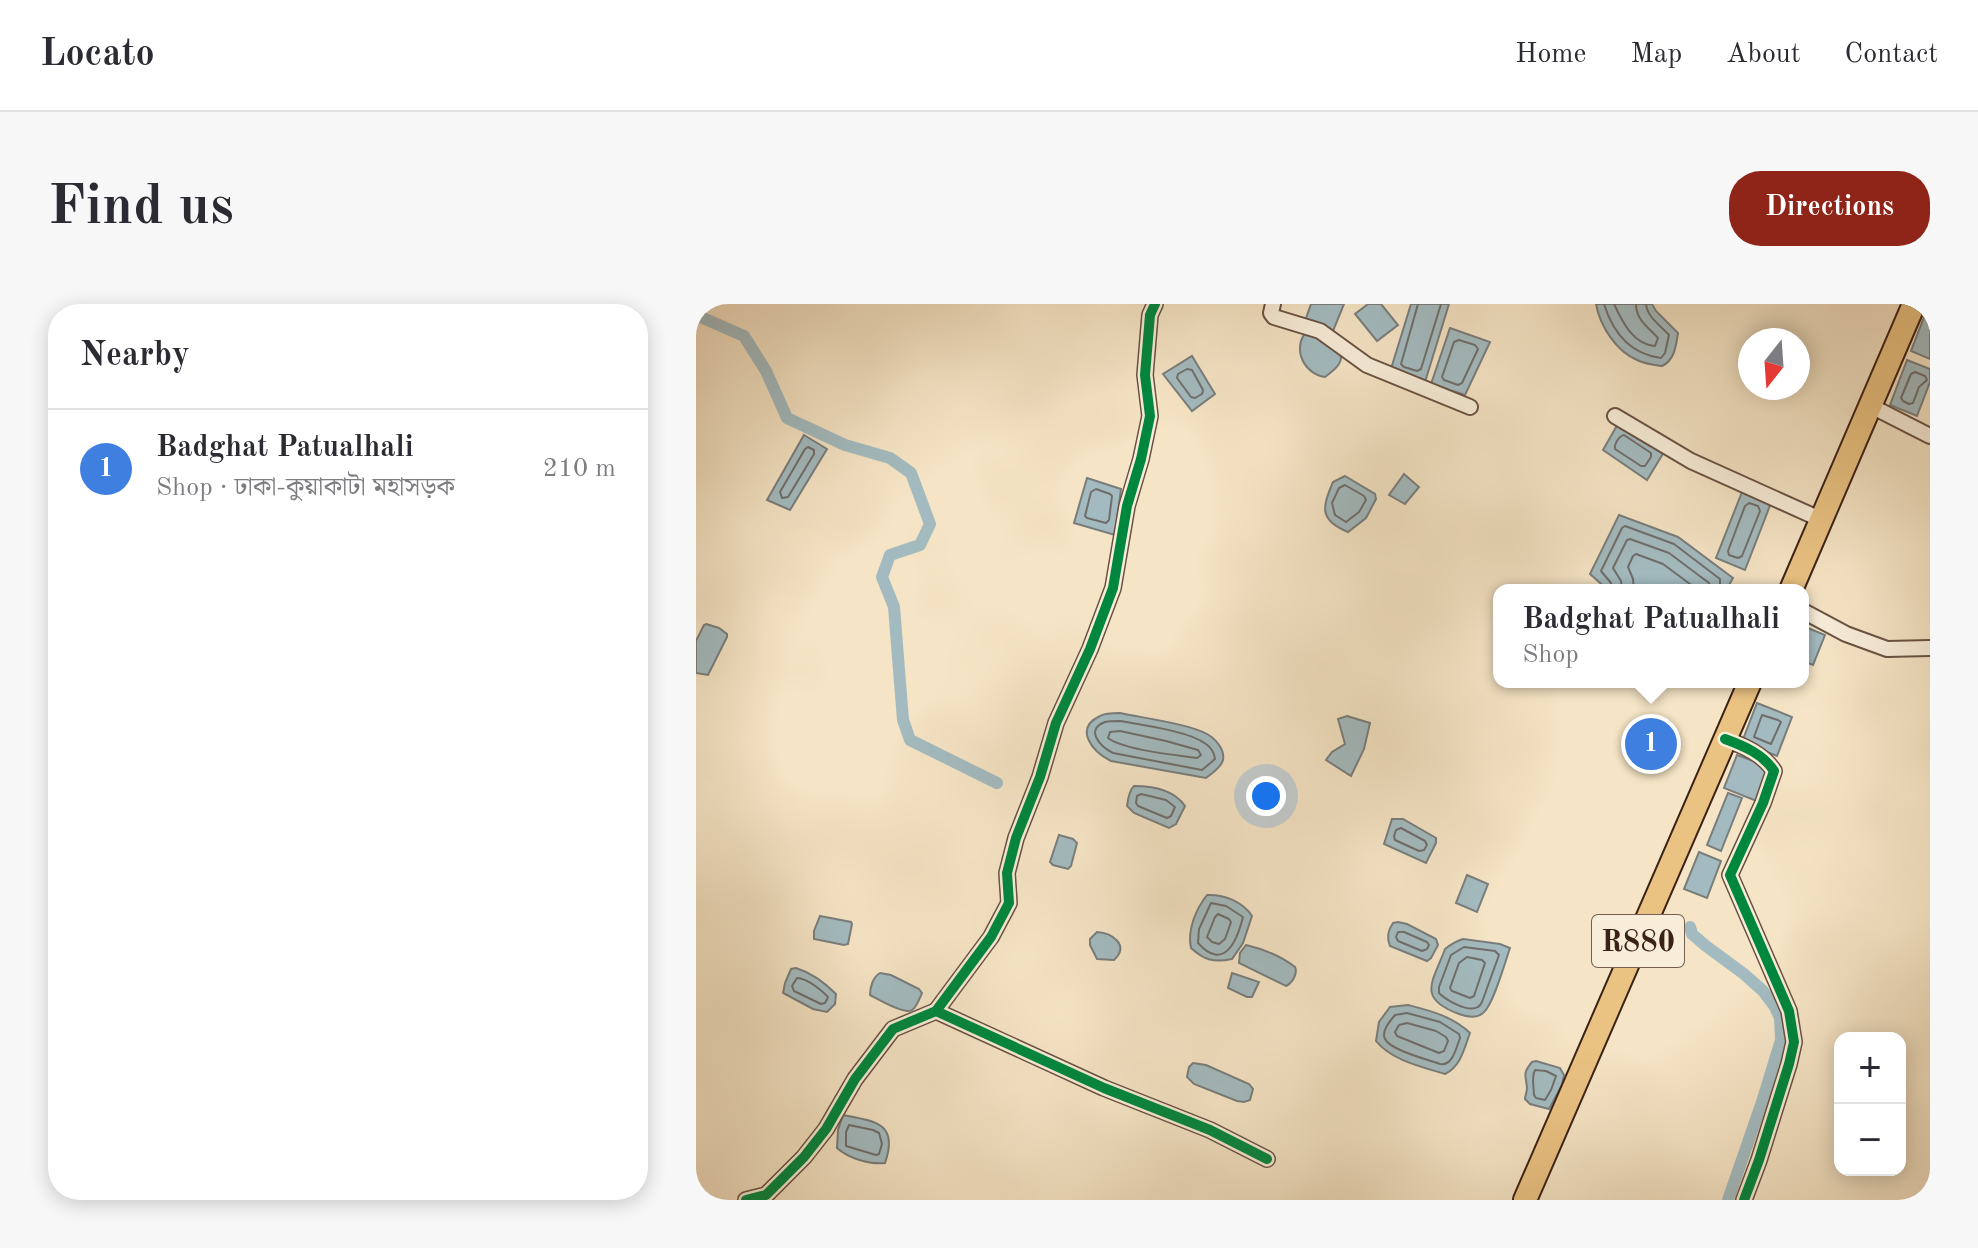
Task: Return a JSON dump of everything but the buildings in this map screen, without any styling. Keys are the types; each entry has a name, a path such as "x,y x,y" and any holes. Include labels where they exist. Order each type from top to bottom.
{"main road":[{"path":"1793,584 1914,304"},
{"name":"R880","path":"1525,1200 1747,688"}],"street":[{"path":"746,1200 766,1195 804,1157 826,1129 855,1079 893,1029 936,1011 991,937 1009,903 1007,873 1016,838 1040,777 1056,723 1090,649 1113,588 1127,506 1150,416 1145,375 1150,315 1155,304"},
{"path":"1273,304 1271,313 1274,317 1320,331 1367,365 1470,407"},
{"path":"1869,405 1930,436"},
{"path":"1615,416 1691,461 1820,519"},
{"path":"1809,614 1846,634 1887,649 1930,648"},
{"path":"1725,739 1748,748 1774,771 1730,875 1789,1011 1794,1042 1744,1200"},
{"path":"936,1011 1104,1088 1210,1130 1267,1159"}],"water":[{"path":"1311,304 1344,304 1333,331 1305,321"},
{"path":"1368,304 1381,304 1398,325 1377,341 1355,314"},
{"path":"1411,304 1449,304 1425,382 1390,372"},
{"path":"1596,304 1652,304 1678,333 1670,360 1662,366 1650,364 1622,351 1605,329"},
{"path":"1930,304 1930,359 1911,351"},
{"path":"1450,328 1490,342 1465,395 1431,384"},
{"path":"1306,332 1327,340 1340,353 1339,363 1325,377 1311,371 1302,360 1300,346"},
{"path":"1192,356 1215,394 1192,411 1163,374"},
{"path":"1907,360 1930,369 1930,382 1917,416 1890,405"},
{"path":"1619,422 1664,452 1647,480 1603,450"},
{"path":"804,435 827,449 790,510 767,500"},
{"path":"1404,474 1419,487 1405,504 1389,495"},
{"path":"1345,476 1375,494 1376,499 1366,518 1348,532 1332,523 1325,506 1333,482"},
{"path":"1087,478 1121,489 1115,535 1074,523"},
{"path":"1742,492 1771,503 1745,570 1716,558"},
{"path":"1619,515 1678,537 1733,578 1730,584 1601,584 1590,574"},
{"path":"706,624 727,634 708,675 696,673 696,641"},
{"path":"1809,628 1825,635 1813,665 1809,663"},
{"path":"1757,703 1792,717 1777,756 1742,742"},
{"path":"1120,713 1199,730 1217,742 1223,756 1222,763 1206,778 1111,761 1092,746 1087,734 1088,727 1102,715"},
{"path":"1347,716 1370,723 1364,749 1351,776 1326,760 1345,744 1338,719"},
{"path":"1737,755 1772,768 1759,802 1724,788"},
{"path":"1134,786 1162,790 1175,796 1185,806 1176,824 1169,828 1134,813 1127,806"},
{"path":"1728,793 1742,798 1721,851 1707,845"},
{"path":"1392,819 1403,819 1436,838 1426,863 1384,844"},
{"path":"1059,835 1077,843 1068,869 1050,862"},
{"path":"1699,852 1721,861 1707,898 1684,889"},
{"path":"1467,875 1488,884 1477,912 1456,903"},
{"path":"1207,895 1232,900 1252,916 1243,943 1232,959 1210,960 1191,948 1193,920"},
{"path":"820,916 851,922 848,944 814,939"},
{"path":"1398,922 1436,939 1438,945 1431,958 1427,961 1390,946 1389,931 1393,923"},
{"path":"1097,932 1113,937 1120,945 1114,960 1097,959 1090,939"},
{"path":"1463,939 1510,948 1491,1002 1483,1013 1474,1017 1462,1015 1437,1002 1431,988 1445,949"},
{"path":"1246,945 1272,953 1295,967 1292,981 1286,986 1239,963 1240,953"},
{"path":"796,968 818,978 836,994 835,1004 827,1012 813,1009 783,993 791,969"},
{"path":"880,973 919,989 922,993 914,1009 909,1011 891,1006 870,995 872,982"},
{"path":"1232,973 1259,982 1252,997 1228,988"},
{"path":"1408,1005 1449,1018 1470,1033 1458,1062 1445,1074 1398,1058 1376,1041 1379,1022 1390,1007"},
{"path":"1536,1061 1560,1068 1564,1075 1549,1109 1530,1104 1525,1099 1526,1072"},
{"path":"1193,1063 1206,1065 1249,1084 1253,1089 1250,1100 1237,1101 1194,1084 1187,1077"},
{"path":"843,1115 881,1126 889,1139 885,1163 860,1160 837,1148"}],"waterway":[{"path":"696,315 744,336 766,371 787,418 845,445 890,458 911,473 930,524 920,545 890,555 882,577 894,607 903,720 910,740 997,783"},
{"path":"1690,927 1692,934 1763,991 1780,1018 1781,1040 1728,1200"}],"cycle path":[{"path":"1155,304 1150,315 1145,375 1150,416 1127,506 1113,588 1090,649 1056,723 1040,777 1016,838 1007,873 1009,903 991,937 936,1011 1104,1088 1210,1130 1267,1159"},
{"path":"1725,739 1759,755 1774,771 1730,875 1789,1011 1794,1042 1744,1200"},
{"path":"746,1200 766,1195 804,1157 826,1129 855,1079 893,1029 936,1011"}],"place":[{"name":"Badghat Patualhali","path":"1651,744"}]}
